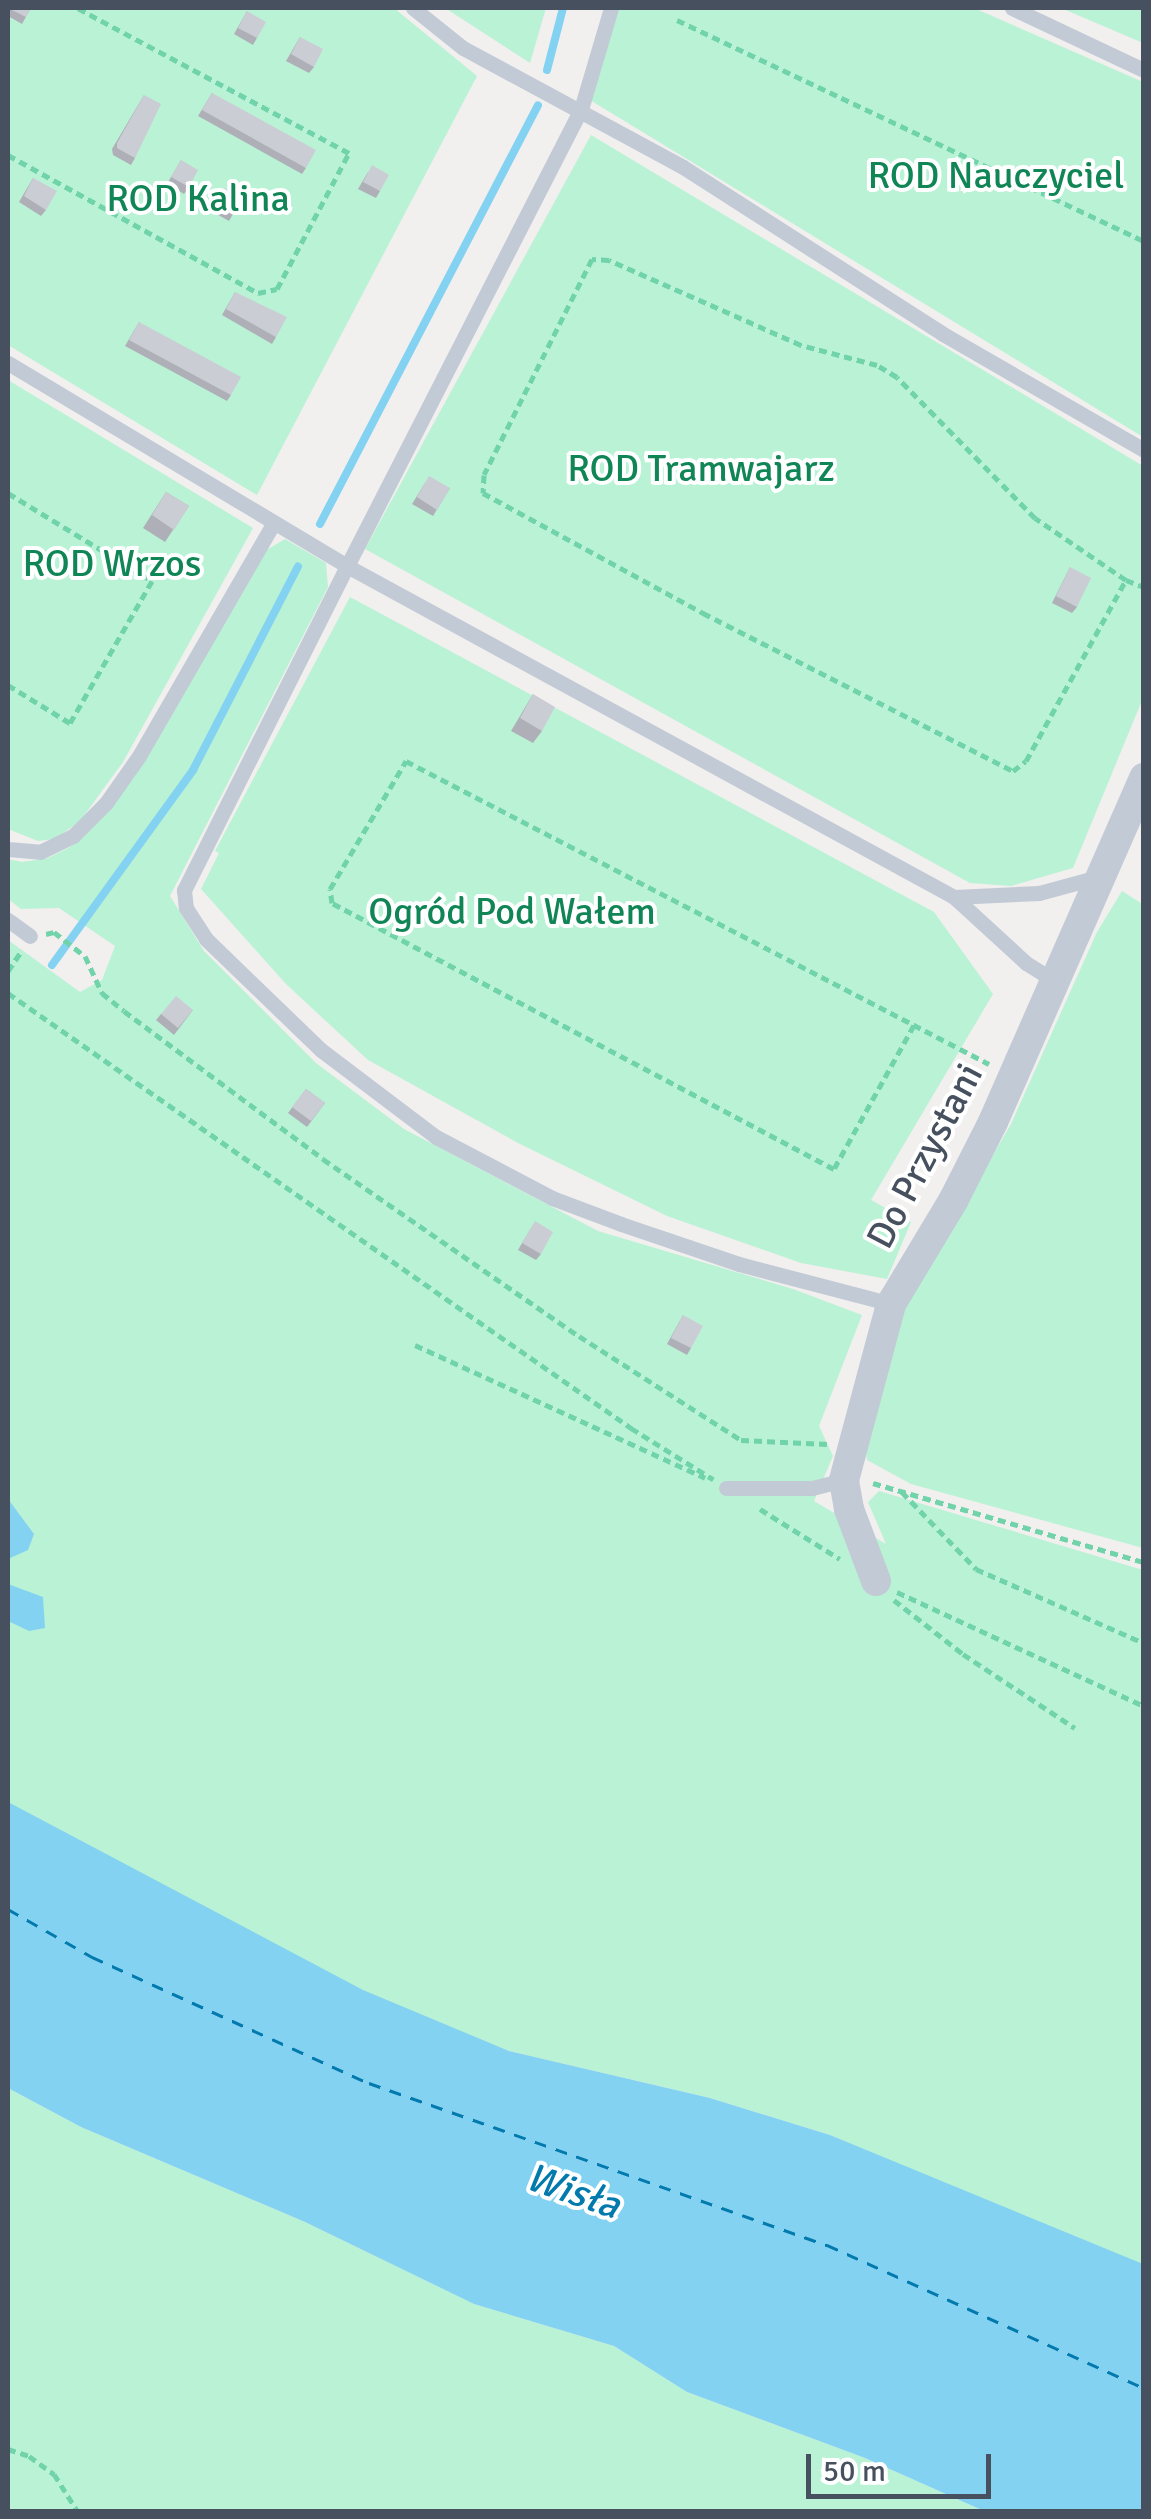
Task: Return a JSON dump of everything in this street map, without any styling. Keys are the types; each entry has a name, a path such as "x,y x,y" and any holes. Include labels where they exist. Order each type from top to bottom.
{"street":[{"name":"Do Przystani","path":"876,1581 849,1508 844,1480 890,1304 954,1199 1013,1077 1144,778"}],"lane":[{"path":"413,8 463,48 682,166 944,334 1144,450"},
{"path":"611,8 581,109 188,878 186,908 206,939 321,1050 436,1137 552,1198 621,1224 739,1264 890,1304"},
{"path":"1012,8 1144,70"},
{"path":"8,363 272,524 954,897 1026,964 1055,982"},
{"path":"8,849 40,852 73,836 106,803 139,756 272,524"},
{"path":"954,897 1039,893 1102,876"},
{"path":"8,920 26,943"},
{"path":"726,1488 812,1488 844,1480"}],"path":[{"path":"8,155 258,293 277,288 349,153 78,8"},
{"path":"678,20 1144,241"},
{"path":"1126,580 1026,761 1012,771 703,613 482,493 484,475 592,259 608,260 787,340 877,366 897,378 1035,518 1126,580 1144,587"},
{"path":"8,493 152,581 70,724 8,685"},
{"path":"914,1025 834,1168 332,902 330,889 406,761 914,1025 1013,1077"},
{"path":"54,932 85,956 102,993 262,1114 579,1336 742,1440 852,1444"},
{"path":"8,971 26,943"},
{"path":"8,993 632,1428 726,1488 876,1581 973,1630 1144,1706"},
{"path":"415,1344 726,1488"},
{"path":"844,1480 900,1490 1144,1562"},
{"path":"900,1490 976,1569 1144,1643"},
{"path":"876,1581 904,1612 1075,1728"},
{"path":"8,2449 29,2456 54,2474 78,2512"}],"green space":[{"name":"ROD Kalina","path":"8,8 394,8 477,76 257,495 8,345"},
{"path":"445,8 546,8 530,63"},
{"name":"ROD Nauczyciel","path":"618,8 974,8 1143,82 1143,437 590,100"},
{"path":"1061,8 1143,8 1143,43"},
{"name":"ROD Tramwajarz","path":"591,135 1143,466 1143,698 1073,868 1011,886 970,883 365,549"},
{"name":"ROD Wrzos","path":"8,380 253,528 123,762 80,821 55,839 38,841 8,829"},
{"path":"285,539 326,563 328,587 170,896 204,951 316,1063 404,1129 598,1231 793,1289 862,1315 819,1426 833,1456 814,1501 886,1544 868,1502 879,1491 1143,1570 1143,2267 830,2135 710,2098 509,2051 388,2004 265,1947 245,1929 122,1866 84,1853 8,1802 8,940 80,992 102,980 115,946 59,908 21,909 8,899 8,859 22,862 48,858 70,847 133,779 260,554"},
{"name":"Ogród Pod Wałem","path":"350,597 934,912 993,994 871,1200 911,1222 887,1279 801,1263 667,1216 518,1143 368,1060 286,984 201,889 219,853 215,851"},
{"path":"1122,891 1144,905 1143,1548 911,1484 867,1460 864,1440 898,1318 1011,1124 1097,932"},
{"path":"8,2088 81,2127 305,2222 474,2304 614,2346 687,2392 865,2458 984,2511 8,2511"}],"water":[{"path":"8,1499 34,1534 28,1550 8,1559"},
{"path":"8,1584 43,1597 45,1628 29,1631 8,1621"},
{"name":"Wisła","path":"8,1802 363,1990 509,2051 710,2098 830,2135 1143,2264 1143,2511 984,2511 865,2458 687,2392 614,2346 474,2304 305,2222 81,2127 8,2088"}],"building":[{"path":"8,8 31,8 26,17"},
{"path":"247,11 266,22 257,38 238,28"},
{"path":"300,37 323,49 314,67 291,54"},
{"path":"212,93 316,150 306,168 202,110"},
{"path":"144,95 161,104 135,158 117,148 117,143"},
{"path":"181,160 198,170 189,187 171,177"},
{"path":"372,165 389,175 380,191 363,182"},
{"path":"33,178 57,191 46,210 24,196"},
{"path":"224,188 242,198 233,214 215,204"},
{"path":"235,292 287,317 276,337 226,309"},
{"path":"139,322 241,377 231,395 129,340"},
{"path":"429,476 450,488 437,510 417,497"},
{"path":"166,492 189,506 174,530 152,515"},
{"path":"1070,567 1091,578 1077,607 1056,596"},
{"path":"533,694 555,707 542,731 520,718"},
{"path":"176,996 193,1010 178,1028 161,1014"},
{"path":"306,1089 325,1103 311,1121 292,1107"},
{"path":"535,1221 553,1232 541,1254 522,1243"},
{"path":"683,1315 703,1326 691,1348 671,1338"}],"waterway":[{"path":"547,70 563,8"},
{"path":"320,524 538,105"},
{"path":"52,965 193,770 298,567"}],"ferry route":[{"path":"8,1909 92,1957 369,2083 827,2245 1144,2388"}]}
